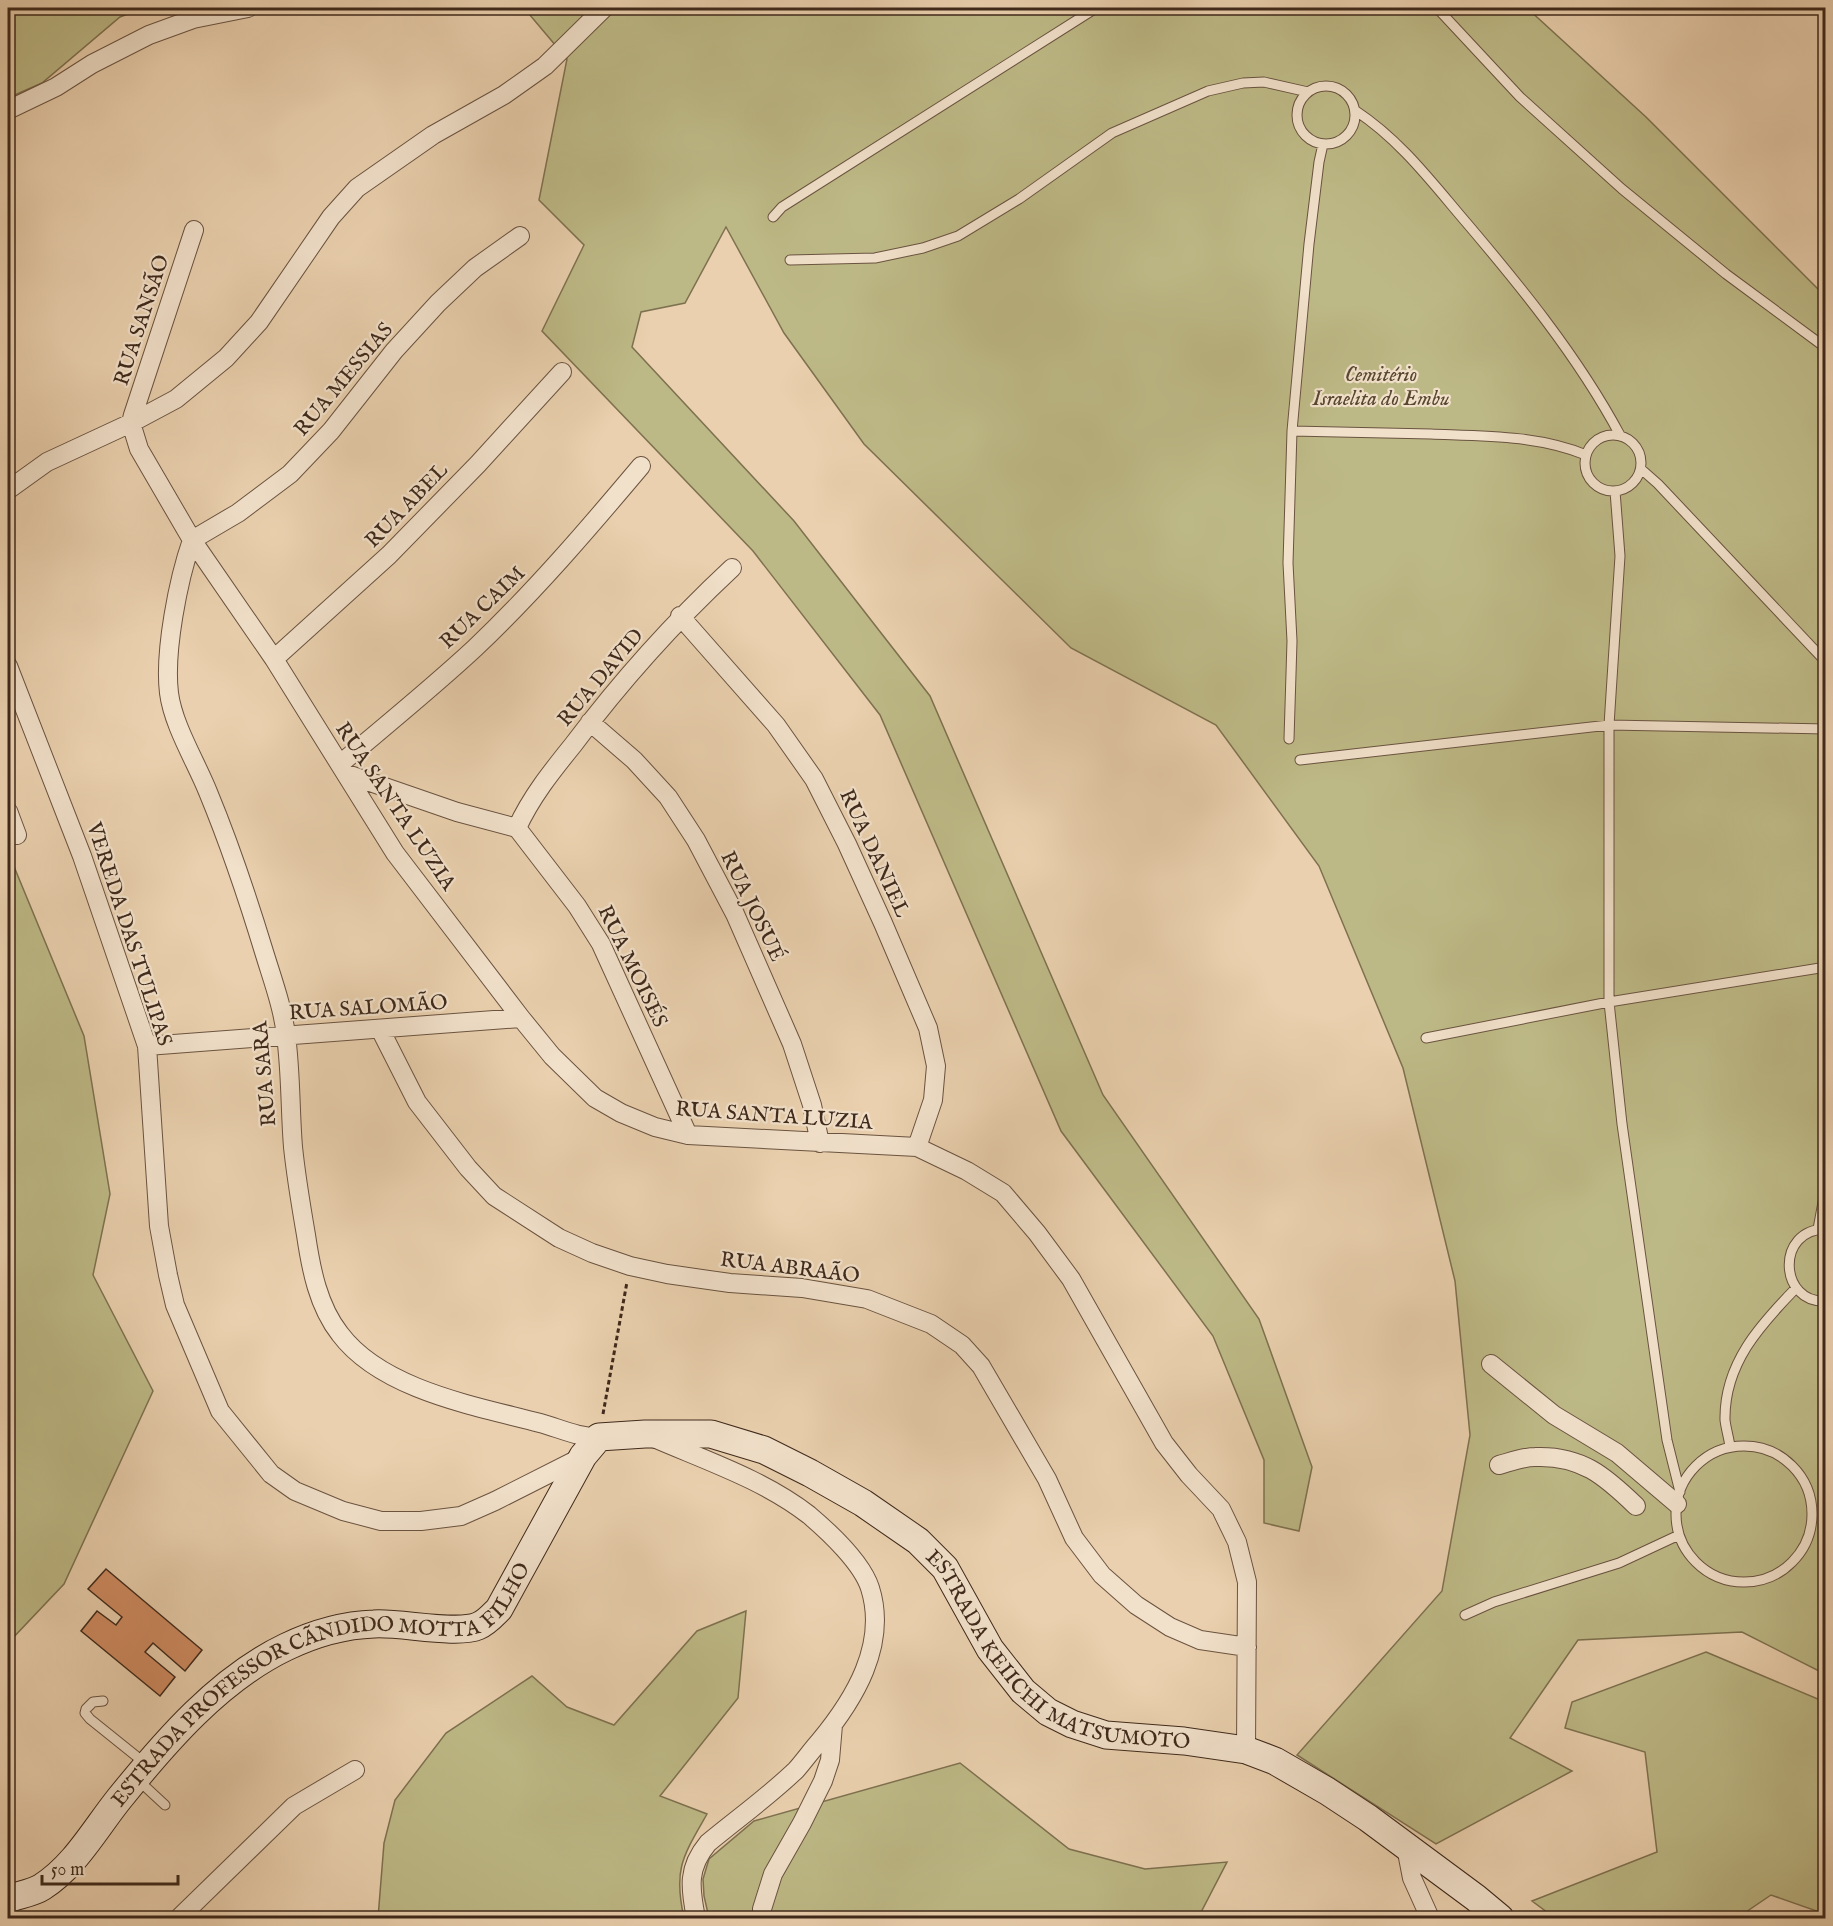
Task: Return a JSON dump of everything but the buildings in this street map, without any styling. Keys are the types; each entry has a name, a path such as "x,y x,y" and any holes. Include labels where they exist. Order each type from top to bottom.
{"main road":[{"name":"ESTRADA KEIICHI MATSUMOTO","path":"591,1446 645,1434 711,1434 764,1450 863,1503 918,1541 945,1568 990,1649 1023,1691 1048,1712 1072,1724 1106,1735 1184,1741 1246,1750 1275,1761 1368,1818 1500,1918"},
{"name":"ESTRADA PROFESSOR CÃNDIDO MOTTA FILHO","path":"8,1899 41,1888 71,1863 142,1772 192,1715 229,1682 285,1647 327,1631 374,1624 463,1629 478,1627 488,1620 499,1609 591,1446"}],"street":[{"path":"8,110 56,87 92,64 149,35 193,19 248,8"},
{"path":"8,490 47,462 131,423 176,399 226,358 259,322 331,217 357,188 433,135 504,95 545,66 604,8"},
{"name":"RUA SANSÃO","path":"131,423 194,230"},
{"name":"RUA MESSIAS","path":"192,540 238,513 290,474 331,431 394,351 438,303 475,268 520,236"},
{"name":"RUA ABEL","path":"274,659 389,555 478,464 562,372"},
{"path":"131,423 139,449 192,540"},
{"name":"RUA CAIM","path":"343,769 506,617 570,551 641,466"},
{"name":"RUA SANTA LUZIA","path":"192,540 274,659 396,853 521,1018 552,1056 595,1098 621,1113 655,1127 688,1135 917,1147 967,1171 1003,1193 1037,1233 1071,1279 1164,1443 1189,1475 1221,1509 1237,1542 1247,1582 1246,1750"},
{"name":"RUA SARA","path":"192,540 178,592 168,663 169,695 176,720 203,779 240,873 278,999 286,1036 293,1149 312,1271 325,1310 340,1335 364,1358 395,1378 426,1391 562,1428 587,1437 591,1446"},
{"name":"RUA DAVID","path":"517,828 527,806 590,722 681,616 732,568"},
{"name":"RUA DANIEL","path":"681,616 776,725 814,779 847,844 892,943 928,1028 936,1066 933,1100 917,1147"},
{"name":"VEREDA DAS TULIPAS","path":"8,666 82,856 147,1046 159,1226 175,1305 220,1412 271,1474 295,1491 342,1511 381,1521 421,1521 461,1516 495,1501 591,1446"},
{"name":"RUA JOSUÉ","path":"590,722 634,760 668,797 696,840 735,914 792,1044 812,1105 820,1143"},
{"path":"343,769 457,812 517,828"},
{"path":"8,811 16,835"},
{"name":"RUA MOISÉS","path":"517,828 578,906 601,944 688,1135"},
{"name":"RUA SALOMÃO","path":"147,1046 521,1018"},
{"name":"RUA ABRAÃO","path":"380,1029 417,1102 443,1138 494,1196 558,1238 630,1266 667,1274 802,1288 867,1299 931,1324 962,1345 981,1366 1047,1479 1074,1538 1102,1575 1136,1605 1170,1627 1200,1640 1247,1647"},
{"path":"1491,1364 1554,1414 1617,1453 1679,1498"},
{"path":"645,1434 737,1473 775,1493 809,1516 855,1562 869,1586 875,1612 873,1642 867,1666 854,1696 833,1725 796,1769 708,1843 697,1856 691,1877 696,1918"},
{"path":"1499,1465 1533,1456 1560,1458 1581,1463 1597,1471 1636,1506"},
{"path":"762,1909 772,1874 823,1781 830,1760 833,1725"},
{"path":"178,1918 294,1806 355,1770"},
{"path":"1406,1847 1412,1878 1430,1918"}],"lane":[{"path":"773,217 782,207 1096,8"},
{"path":"1437,8 1520,97 1598,169 1726,274 1826,348"},
{"path":"790,260 875,258 923,248 958,236 1019,199 1112,133 1208,91 1244,83 1264,82 1308,92"},
{"path":"1356,111 1351,131 1334,143 1323,144 1306,136 1297,118 1301,99 1308,92 1324,85 1342,89 1348,95 1356,111 1383,130 1403,150 1483,241 1567,350 1604,405 1620,435 1635,444 1640,452 1641,469 1632,484 1615,491 1598,487 1587,473 1586,455 1590,447 1603,436 1620,435"},
{"path":"1289,739 1292,641 1288,562 1292,431 1310,234 1318,162 1323,144"},
{"path":"1292,431 1481,436 1542,442 1570,448 1586,455"},
{"path":"1641,469 1826,662"},
{"path":"1615,491 1620,556 1609,725 1609,1002 1622,1124 1667,1440 1679,1498"},
{"path":"1300,759 1609,725 1826,729"},
{"path":"1426,1038 1609,1002 1826,967"},
{"path":"1826,1186 1822,1229 1808,1232 1792,1247 1788,1268 1796,1288 1808,1297 1826,1301"},
{"path":"1730,1447 1725,1421 1727,1396 1736,1363 1753,1335 1796,1288"},
{"path":"1753,1446 1775,1453 1793,1466 1806,1485 1812,1506 1811,1529 1802,1550 1788,1567 1768,1578 1746,1582 1725,1580 1706,1570 1689,1555 1679,1535 1676,1515 1679,1498 1691,1472 1709,1456 1730,1447 1753,1446"},
{"path":"1465,1615 1494,1602 1619,1563 1679,1535"},
{"path":"103,1701 93,1702 85,1713 142,1772 165,1805"}],"path":[{"path":"591,1446 630,1266"}],"green space":[{"path":"8,8 144,8 120,17 42,83 8,98"},
{"name":"Cemitério Israelita do Embu","path":"524,8 1527,8 1646,117 1825,296 1825,1674 1742,1632 1578,1640 1510,1738 1572,1771 1436,1844 1297,1755 1442,1591 1470,1435 1455,1281 1403,1068 1319,866 1216,725 1071,648 864,444 784,333 726,227 685,303 641,312 632,347 794,521 930,696 1103,1095 1259,1319 1312,1467 1299,1531 1264,1523 1264,1460 1213,1336 1061,1131 880,715 753,551 542,331 584,245 539,200 567,59"},
{"path":"8,852 84,1036 110,1194 93,1275 153,1391 64,1584 8,1643"},
{"path":"746,1611 738,1698 660,1796 707,1814 682,1863 680,1887 684,1918 378,1918 384,1843 395,1800 446,1733 532,1676 567,1707 614,1725 697,1631"},
{"path":"1706,1652 1825,1702 1825,1914 1771,1895 1737,1918 1555,1918 1532,1901 1657,1852 1645,1752 1565,1728 1572,1702"},
{"path":"960,1763 1069,1849 1145,1869 1227,1862 1198,1918 709,1918 703,1879 709,1859 754,1821"}]}
